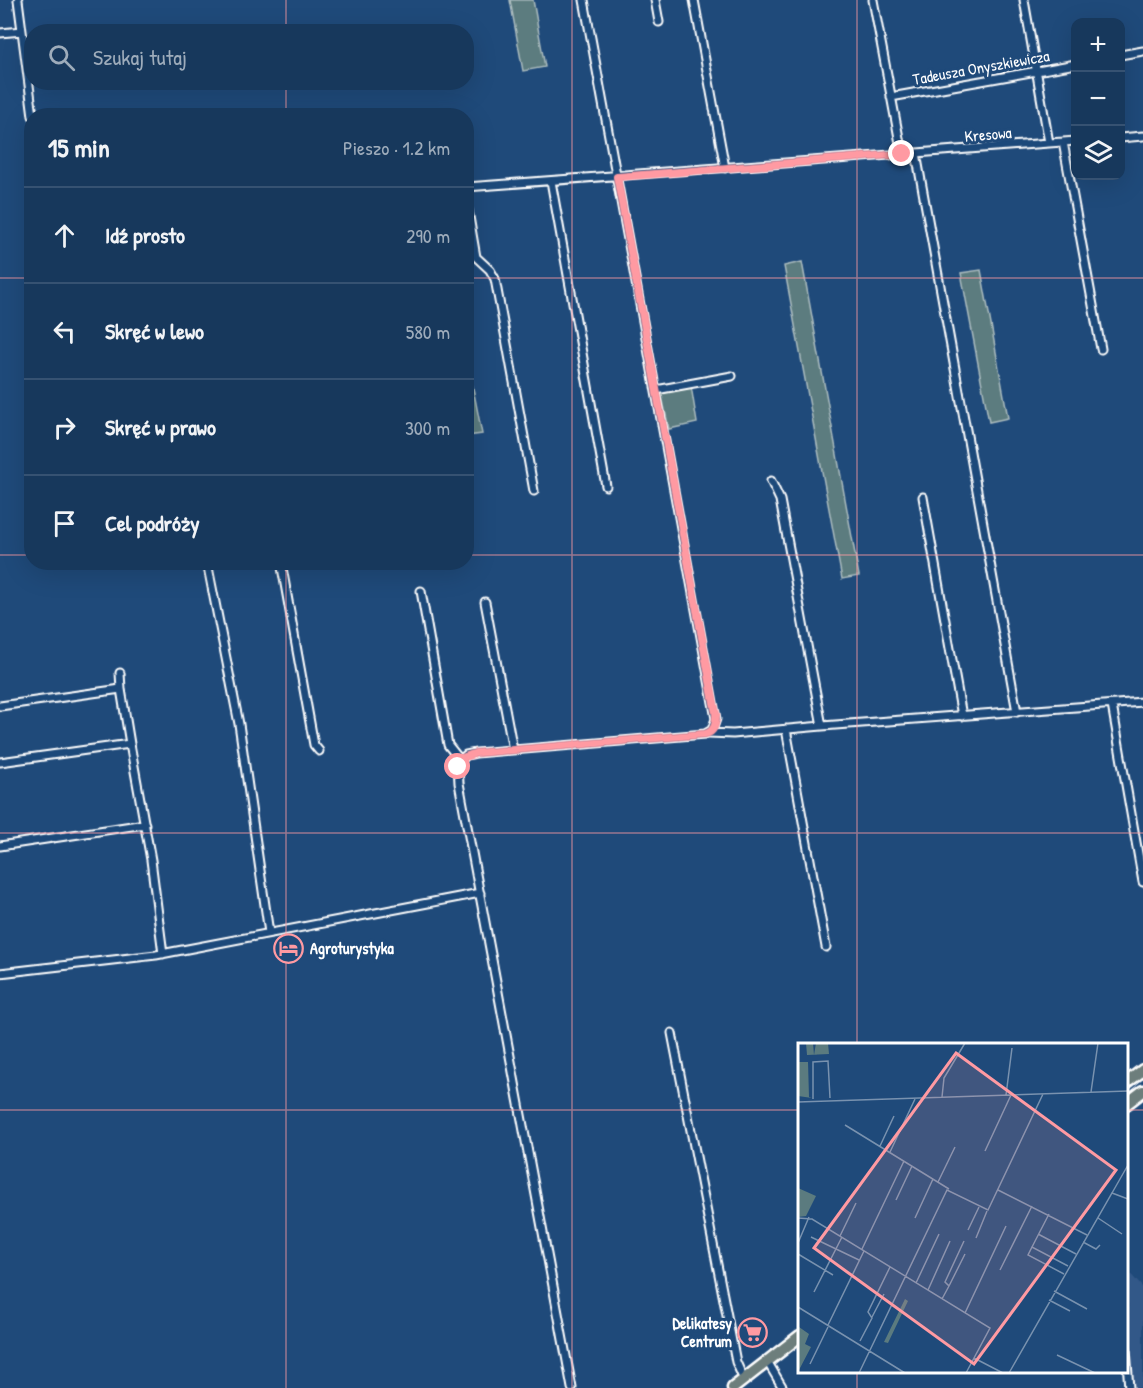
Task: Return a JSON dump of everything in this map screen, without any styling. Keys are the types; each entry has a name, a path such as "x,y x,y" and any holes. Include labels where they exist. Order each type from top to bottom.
{"main road":[{"path":"1128,1081 1143,1070"},
{"path":"1128,1102 1143,1091"},
{"path":"733,1388 798,1338"}],"street":[{"path":"18,0 24,46"},
{"path":"584,0 716,714 716,724 708,733"},
{"path":"655,0 659,22"},
{"path":"694,0 725,168"},
{"path":"873,0 902,154"},
{"path":"1024,0 1050,143"},
{"path":"0,33 22,30"},
{"path":"1125,54 1143,51"},
{"name":"Tadeusza Onyszkiewicza","path":"891,97 1071,65"},
{"path":"30,90 32,108"},
{"path":"1125,138 1143,136"},
{"name":"Kresowa","path":"474,187 1071,141"},
{"path":"1064,142 1101,349"},
{"path":"916,153 1017,712"},
{"path":"551,181 606,486"},
{"path":"474,245 476,257 490,270 495,279 534,491"},
{"path":"656,390 732,376"},
{"path":"771,481 780,500 822,726"},
{"path":"923,497 962,716"},
{"path":"209,570 239,724 269,933"},
{"path":"282,570 314,745 319,751"},
{"path":"422,591 448,745 460,760"},
{"path":"485,602 513,750"},
{"path":"120,673 145,824 163,954"},
{"path":"0,706 122,689"},
{"path":"572,1388 458,771 460,760 470,753 708,733 733,734 1143,702"},
{"path":"1112,705 1143,882"},
{"path":"786,729 826,947"},
{"path":"0,762 130,744"},
{"path":"0,846 145,824"},
{"path":"0,973 163,954 480,893"},
{"path":"672,1032 736,1362 744,1380"},
{"path":"767,1361 783,1388"},
{"path":"1128,1373 1129,1388"}],"shaded area":[{"path":"1128,1271 1143,1288 1143,1388 1133,1388"}],"green space":[{"path":"510,0 533,0 545,67 523,71"},
{"path":"802,262 859,576 842,579 784,266"},
{"path":"981,270 1008,418 989,422 961,273"},
{"path":"691,386 697,423 669,429 661,391"},
{"path":"474,393 482,434 474,435"}],"place":[{"name":"Agroturystyka","path":"289,948"},
{"name":"Delikatesy Centrum","path":"753,1332"}],"route":[{"path":"458,767 462,758 470,753 705,734 716,724 617,177 902,154"}]}
